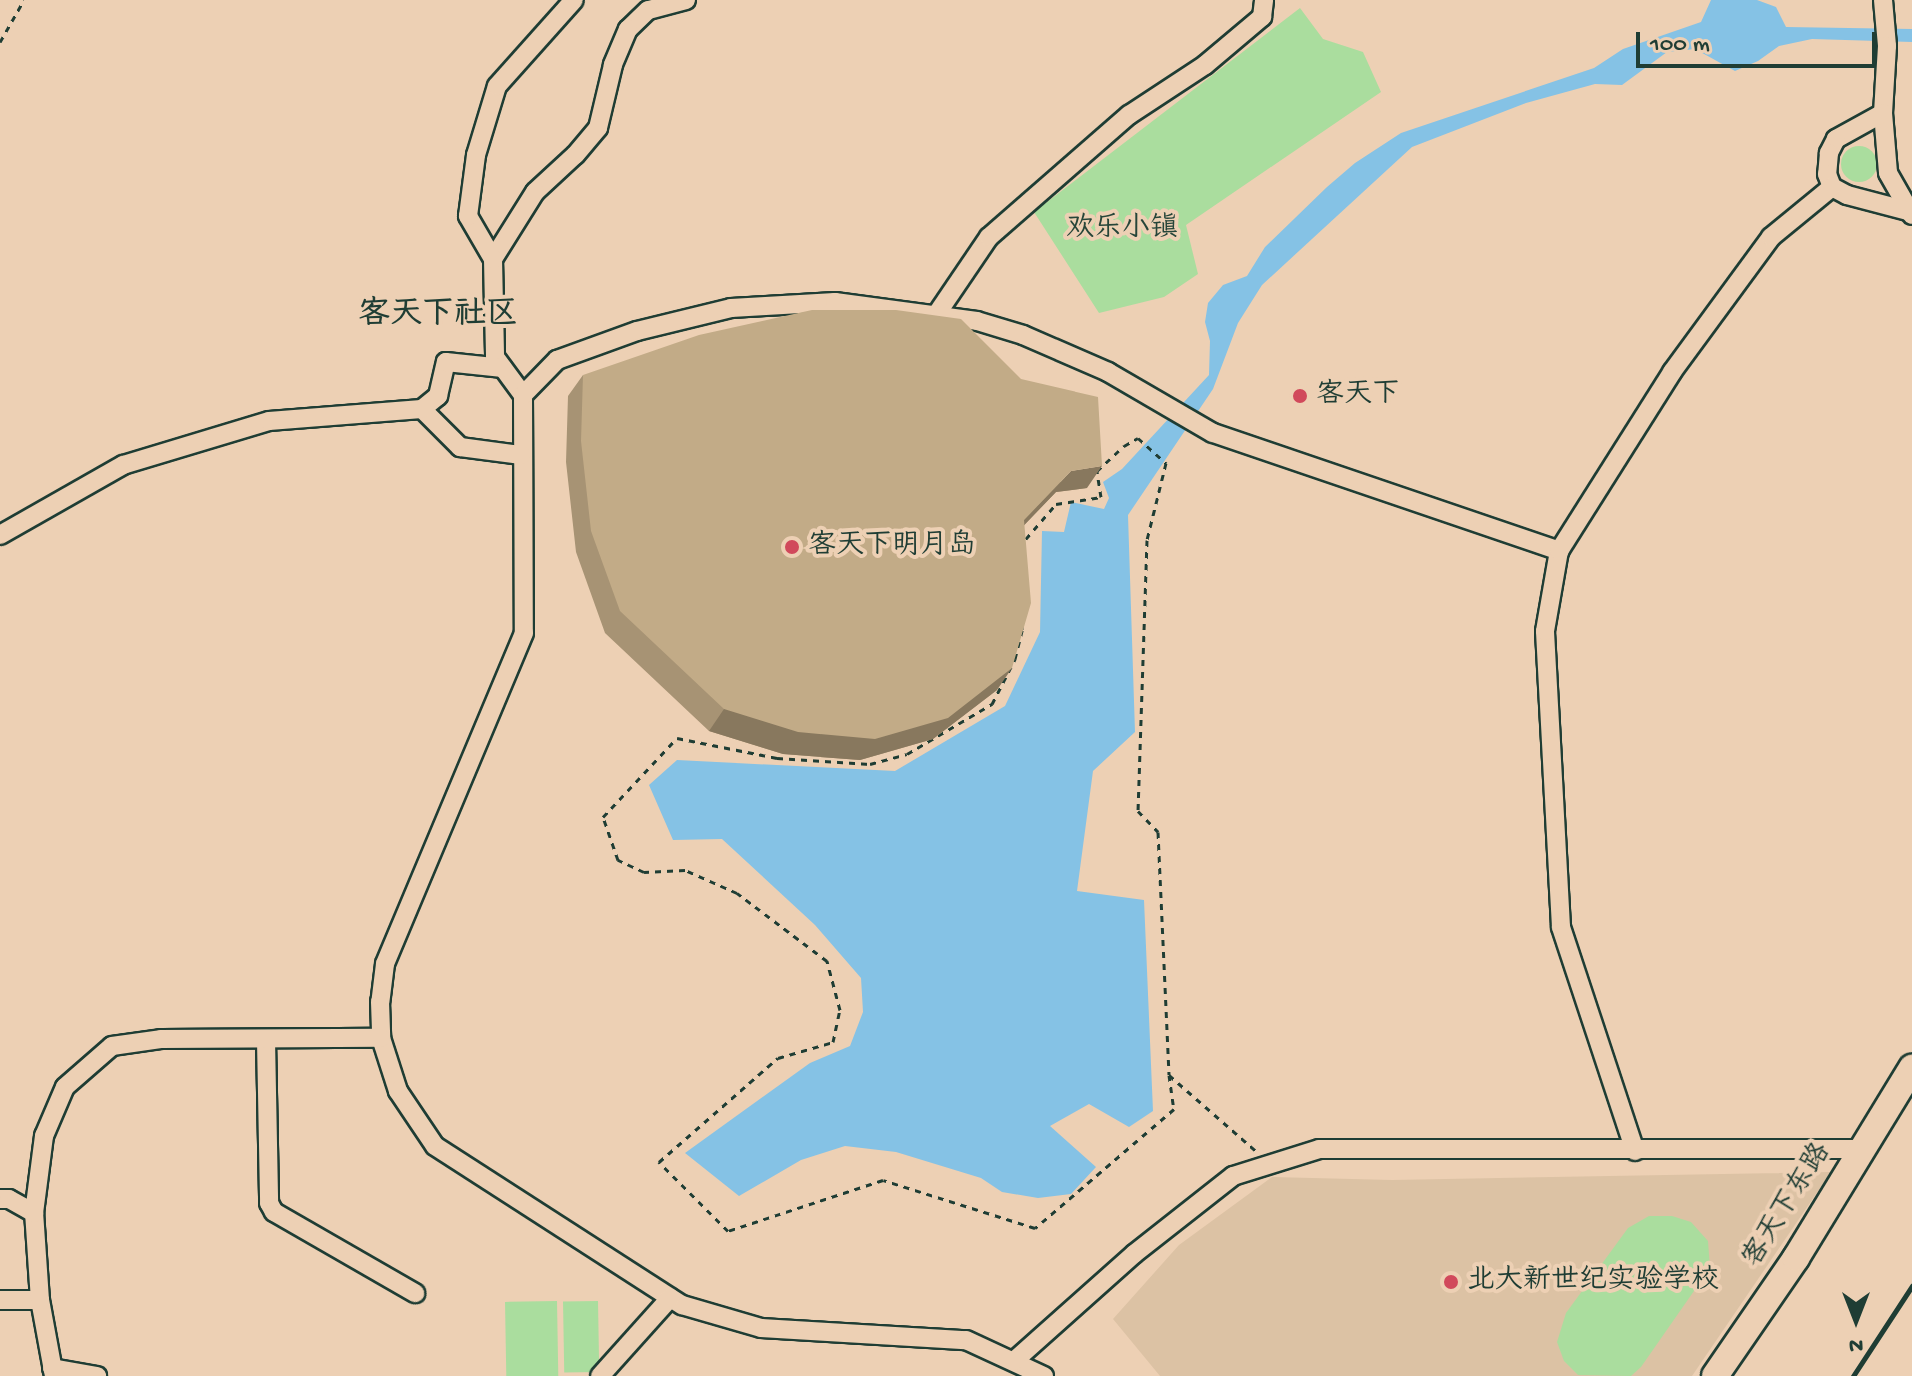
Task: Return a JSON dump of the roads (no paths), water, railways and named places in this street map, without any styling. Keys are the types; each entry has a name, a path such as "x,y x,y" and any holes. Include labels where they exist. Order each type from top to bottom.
{"street":[{"path":"574,0 497,86 476,155 468,216 493,259 495,357 523,395 524,633 385,964 380,1002 381,1038 398,1091 435,1146 682,1305 761,1328 966,1340 1044,1376"},
{"path":"493,259 535,192 575,155 598,128 613,65 628,29 648,10 686,0"},
{"path":"936,315 989,237 1129,115 1205,65 1262,17 1264,0"},
{"path":"1883,0 1887,46 1883,113 1888,173 1910,213"},
{"path":"1883,113 1836,139 1829,153 1827,174 1832,187 1847,195 1910,213"},
{"path":"1635,1151 1561,927 1545,631 1559,551 1672,372 1771,237 1832,187"},
{"path":"523,395 557,360 637,331 731,308 835,302 977,321 1023,335 1108,372 1213,433 1559,551"},
{"path":"0,535 123,465 269,421 422,409 438,396 446,362 503,368"},
{"path":"422,409 460,447 521,455"},
{"path":"97,1376 53,1372 40,1300 34,1213 44,1136 65,1087 112,1046 161,1039 381,1038"},
{"path":"266,1040 269,1203 274,1212 415,1293"},
{"name":"客天下东路","path":"1715,1376 1796,1258 1912,1068"},
{"path":"1014,1361 1134,1254 1233,1176 1319,1149 1863,1149"},
{"path":"0,1199 9,1199 34,1213"},
{"path":"600,1376 670,1298"},
{"path":"0,1300 40,1300"}],"water":[{"path":"1711,0 1757,0 1776,7 1786,27 1912,29 1912,42 1812,39 1779,46 1758,61 1735,71 1695,49 1667,52 1622,85 1595,84 1526,103 1412,147 1262,285 1238,323 1213,389 1128,515 1135,732 1093,771 1077,891 1144,900 1153,1111 1129,1127 1089,1104 1050,1126 1096,1167 1071,1194 1038,1198 1002,1192 981,1178 896,1152 845,1146 801,1160 739,1196 685,1153 810,1063 850,1046 863,1012 861,978 815,925 722,839 673,840 649,785 677,760 895,771 1005,706 1040,632 1042,531 1064,532 1071,502 1104,509 1109,498 1103,482 1122,469 1209,375 1210,341 1205,322 1208,303 1223,285 1247,276 1265,247 1327,187 1355,163 1401,133 1594,68 1623,49 1701,22"}],"railway":[{"path":"1853,1376 1912,1286"}],"place":[{"name":"客天下","path":"1300,396"},
{"name":"客天下明月岛","path":"792,547"},
{"name":"北大新世纪实验学校","path":"1451,1282"}],"district":[{"name":"客天下社区","path":"438,316"}],"park label":[{"name":"欢乐小镇","path":"1122,230"}]}
